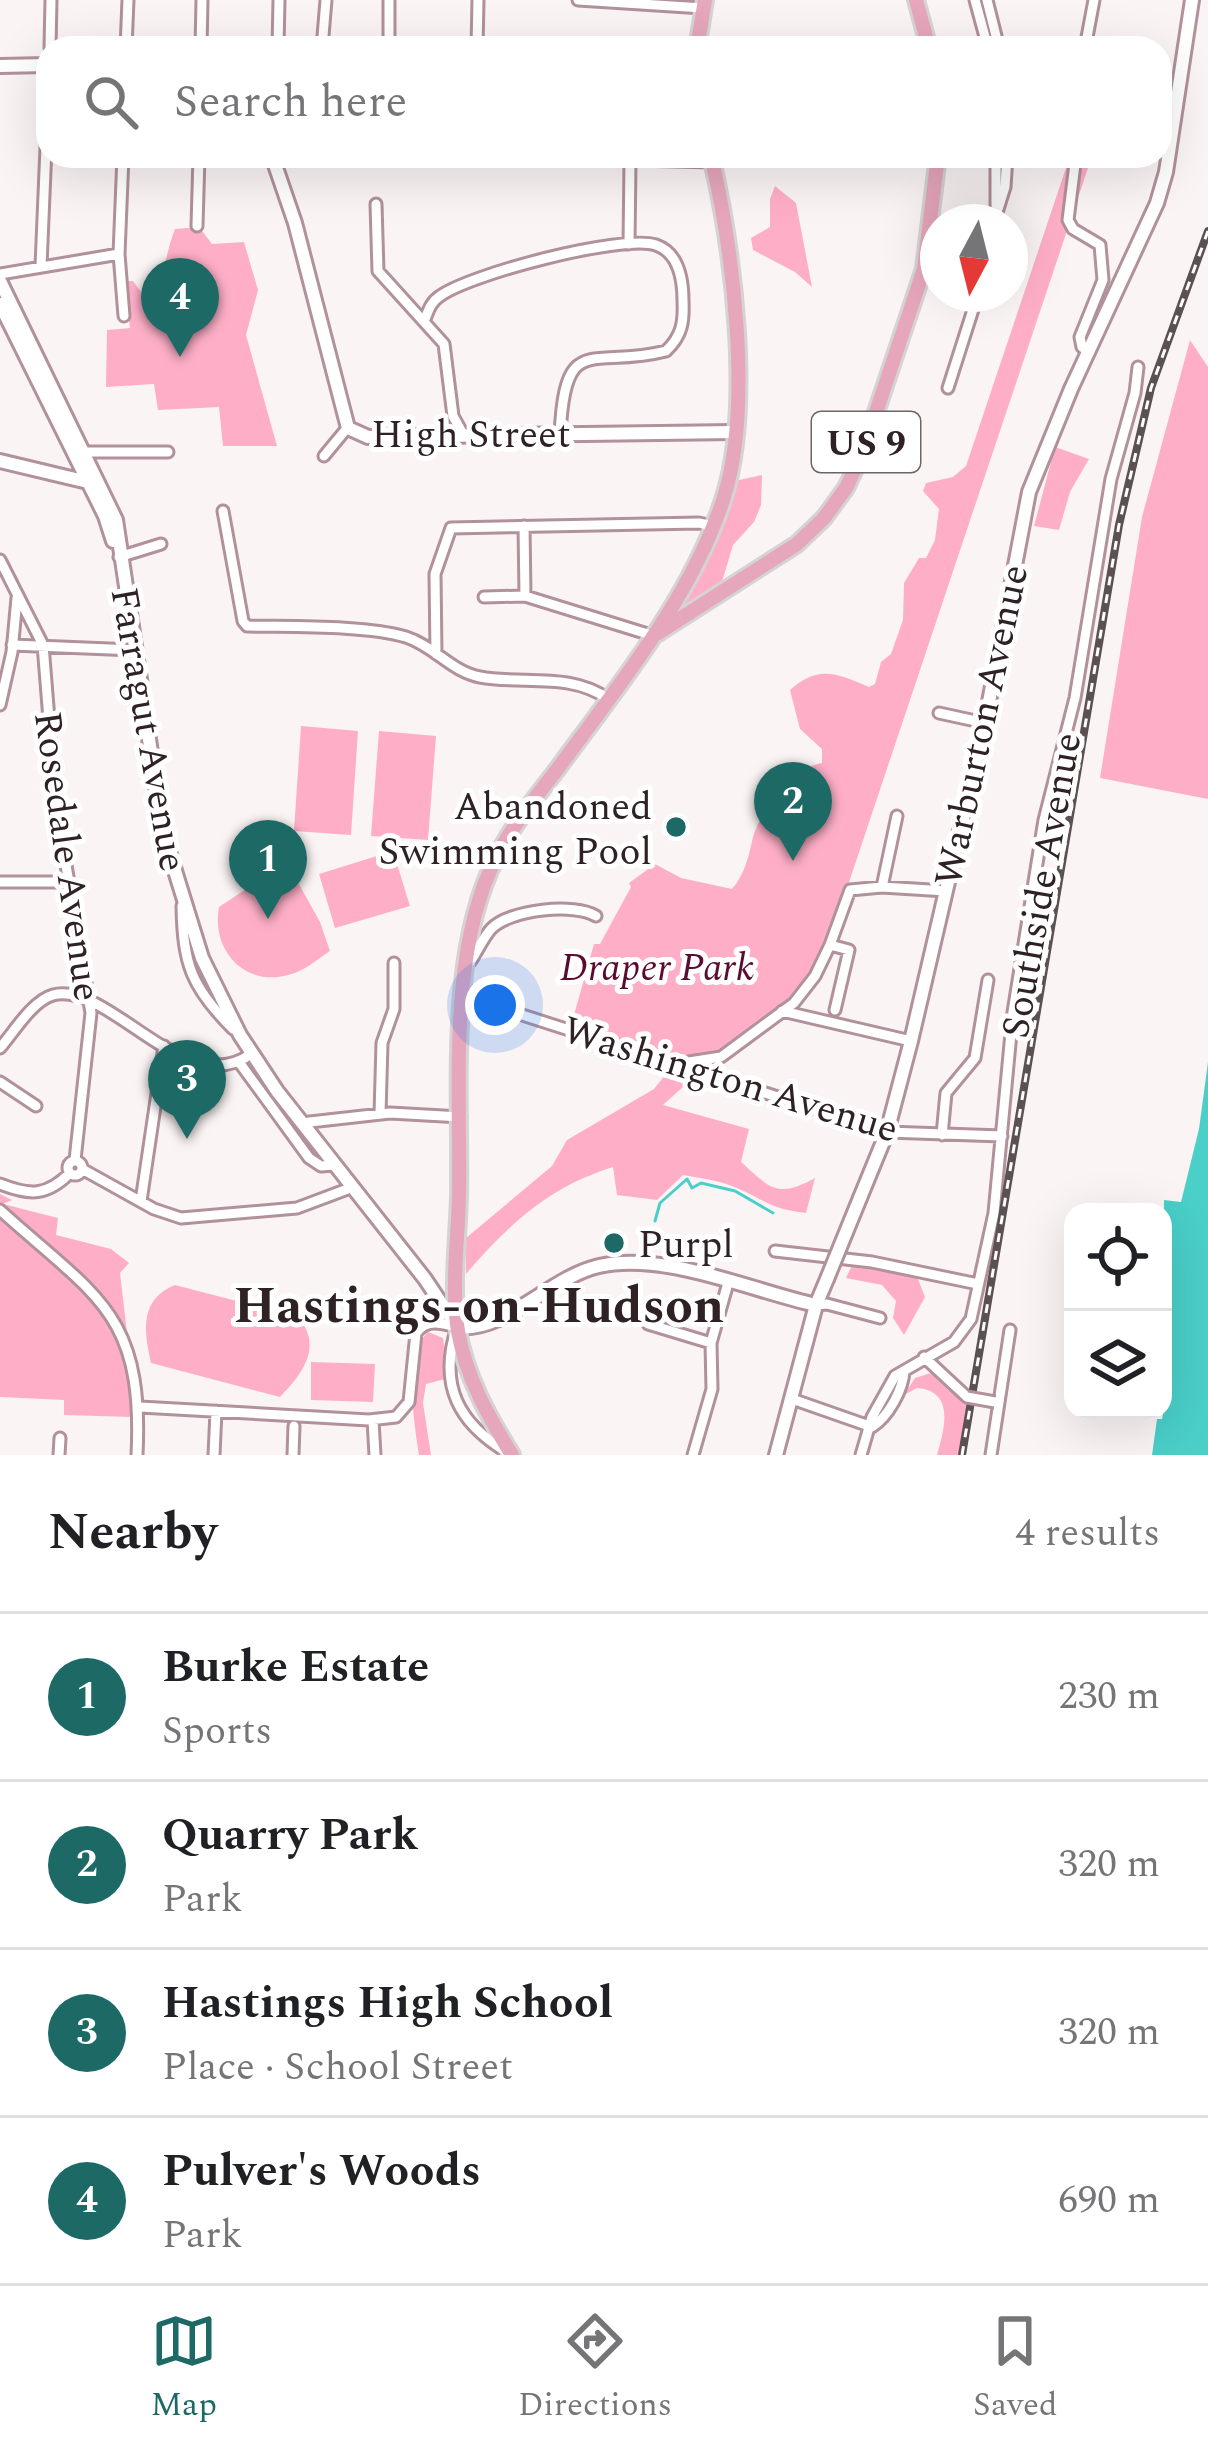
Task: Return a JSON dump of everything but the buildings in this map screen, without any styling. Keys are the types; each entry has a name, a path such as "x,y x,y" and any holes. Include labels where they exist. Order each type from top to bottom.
{"main road":[{"path":"916,0 926,36"},
{"path":"699,36 704,4"},
{"name":"US 9","path":"512,1455 472,1382 457,1327 466,967 478,902 495,858 654,636 712,526 728,484 735,432 733,277 714,168"},
{"name":"US 9","path":"654,636 804,538 836,504 851,479 924,269 937,168"},
{"path":"683,583 691,597 705,600"}],"street":[{"path":"50,36 51,0"},
{"path":"126,36 128,0"},
{"path":"201,36 202,0"},
{"path":"278,36 279,0"},
{"path":"323,36 326,0"},
{"path":"389,0 389,36"},
{"path":"477,36 478,0"},
{"path":"578,0 704,4"},
{"path":"975,0 985,36"},
{"path":"987,0 996,36"},
{"path":"1087,36 1094,0"},
{"name":"Warburton Avenue","path":"1172,132 1192,0"},
{"path":"0,66 36,65"},
{"path":"41,266 45,168"},
{"path":"122,168 119,254 124,316"},
{"path":"197,226 199,168"},
{"name":"High Street","path":"276,168 296,223 353,433 368,437 735,432"},
{"path":"629,244 630,168"},
{"path":"995,204 996,168"},
{"path":"999,204 1006,168"},
{"path":"1075,168 1069,220 1072,229 1100,245 1104,275 1079,337 1089,352"},
{"name":"Warburton Avenue","path":"776,1455 816,1305 887,1132 911,1041 985,723 1029,492 1157,203 1167,168"},
{"path":"376,204 378,271 444,344 453,416 464,436"},
{"path":"425,319 436,298 480,277 629,244 657,245 675,262 683,283 680,336 666,351 591,357 576,365 566,382 560,435"},
{"path":"0,277 119,254"},
{"name":"Farragut Avenue","path":"0,277 22,338 116,520 157,801 182,900 245,1058 352,1187 457,1327"},
{"name":"Farragut Avenue","path":"0,304 12,316"},
{"path":"948,388 972,312"},
{"name":"Southside Avenue","path":"861,1455 872,1427 882,1420 901,1386 904,1371 966,1330 979,1284 994,1213 1013,1012 1043,820 1075,698 1111,479 1136,392 1138,367"},
{"path":"324,456 348,427"},
{"path":"59,475 80,454 168,452"},
{"path":"0,460 94,483"},
{"path":"223,512 247,626 392,634 420,643 465,673 555,681 589,688 608,699"},
{"path":"524,526 526,596"},
{"path":"436,653 435,574 451,528 712,526"},
{"path":"119,554 161,544"},
{"name":"Rosedale Avenue","path":"0,1184 23,1193 40,1193 57,1186 70,1173 69,1164 79,1165 91,1023 56,806 43,645 1,564"},
{"path":"0,705 17,596"},
{"path":"484,597 526,596 654,636"},
{"path":"12,645 134,650"},
{"path":"939,713 985,723"},
{"path":"882,887 898,816"},
{"path":"0,882 67,882"},
{"path":"685,1066 722,1057 806,989 830,945 850,890 946,891"},
{"path":"466,967 491,928 508,919 548,909 585,910 596,916"},
{"path":"830,945 849,950 836,1010"},
{"path":"380,1114 382,1043 394,1009 394,963"},
{"path":"942,1136 946,1094 975,1058 988,980"},
{"path":"0,1048 46,998 66,994 89,1002 200,1062 245,1058 309,1158 321,1166 334,1165"},
{"name":"Washington Avenue","path":"463,996 887,1132 1002,1136"},
{"path":"780,1011 911,1041"},
{"path":"141,1201 164,1046"},
{"path":"0,1082 36,1106"},
{"path":"301,1123 380,1114 460,1117"},
{"path":"79,1165 173,1217 298,1208 352,1187"},
{"path":"0,1210 92,1292 114,1319 128,1346 140,1407 136,1455"},
{"path":"775,1251 872,1262 979,1284"},
{"path":"140,1407 373,1420 396,1417 408,1406 418,1330 431,1322 457,1327 487,1324 563,1279 609,1264 662,1265 880,1318"},
{"path":"693,1455 713,1379 711,1343 728,1283"},
{"path":"648,1324 711,1343"},
{"path":"457,1327 450,1365 459,1409 512,1455"},
{"path":"991,1455 1010,1330"},
{"path":"923,1358 967,1397 998,1403"},
{"path":"792,1399 872,1427"},
{"path":"214,1455 216,1412"},
{"path":"373,1420 375,1455"},
{"path":"292,1455 294,1426"},
{"path":"59,1455 60,1438"}],"green space":[{"name":"Draper Park","path":"1066,168 1088,168 828,945 794,998 722,1054 683,1061 572,1022 594,944 600,944 629,883 655,864 681,878 732,889 771,803 790,781 822,763 822,749 800,729 790,690 819,674 869,687 875,684 903,620 904,583 935,540 939,509 923,491 926,483 953,477 966,466 1018,312 1028,312 1028,281"},
{"path":"775,186 796,203 812,287 795,272 753,250 751,238 770,227"},
{"path":"199,227 212,244 244,242 258,290 246,335 277,446 223,446 219,407 158,410 154,384 106,387 107,330 130,328 124,281 133,281 144,296 154,294 175,229"},
{"path":"1190,340 1208,367 1208,799 1100,778 1142,517"},
{"path":"1055,447 1089,459 1070,492 1059,530 1034,526"},
{"path":"762,475 761,505 754,522 733,545 721,585 672,615 730,482"},
{"path":"301,726 358,731 351,835 294,831"},
{"path":"379,731 436,736 428,840 371,836"},
{"path":"393,851 410,906 335,928 319,874"},
{"path":"284,864 320,922 330,951 294,973 258,975 234,962 226,951 220,937 219,907"},
{"path":"670,1069 694,1077 663,1105 749,1129 741,1162 759,1178 783,1189 815,1178 806,1213 775,1206 726,1184 683,1175 657,1200 617,1195 613,1167 569,1185 532,1209 466,1274 466,1238 552,1166 567,1140 654,1089"},
{"path":"0,1194 12,1200 3,1204 58,1218 56,1235 111,1249 129,1263 120,1273 135,1401 132,1417 64,1415 64,1400 0,1397"},
{"path":"854,1261 916,1274 925,1297 904,1335 893,1318 896,1301 882,1285 846,1278"},
{"path":"175,1285 298,1317 309,1339 307,1360 280,1397 151,1363 146,1329 150,1308 163,1291"},
{"path":"428,1332 443,1338 449,1378 426,1384 423,1403 431,1455 419,1455 413,1373 415,1356"},
{"path":"311,1362 375,1364 373,1402 311,1400"},
{"path":"931,1373 968,1404 960,1455 937,1455 944,1413 938,1396 917,1388 904,1395 915,1378"}],"water":[{"path":"1208,1062 1208,1455 1152,1455 1157,1419 1172,1419 1172,1203 1164,1200 1181,1202 1199,1129"}],"waterway":[{"path":"655,1221 660,1203 687,1179 692,1188 701,1183 735,1191 773,1213"}],"railway":[{"path":"962,1455 1119,525 1151,388 1208,231"}],"place":[{"name":"Pulver's Woods","path":"180,357"},
{"name":"Abandoned Swimming Pool","path":"676,827"},
{"name":"Quarry Park","path":"793,861"},
{"name":"Burke Estate","path":"268,919"},
{"name":"Hastings High School","path":"187,1139"},
{"name":"Purpl","path":"614,1243"}],"district":[{"name":"Hastings-on-Hudson","path":"479,1304"}]}
